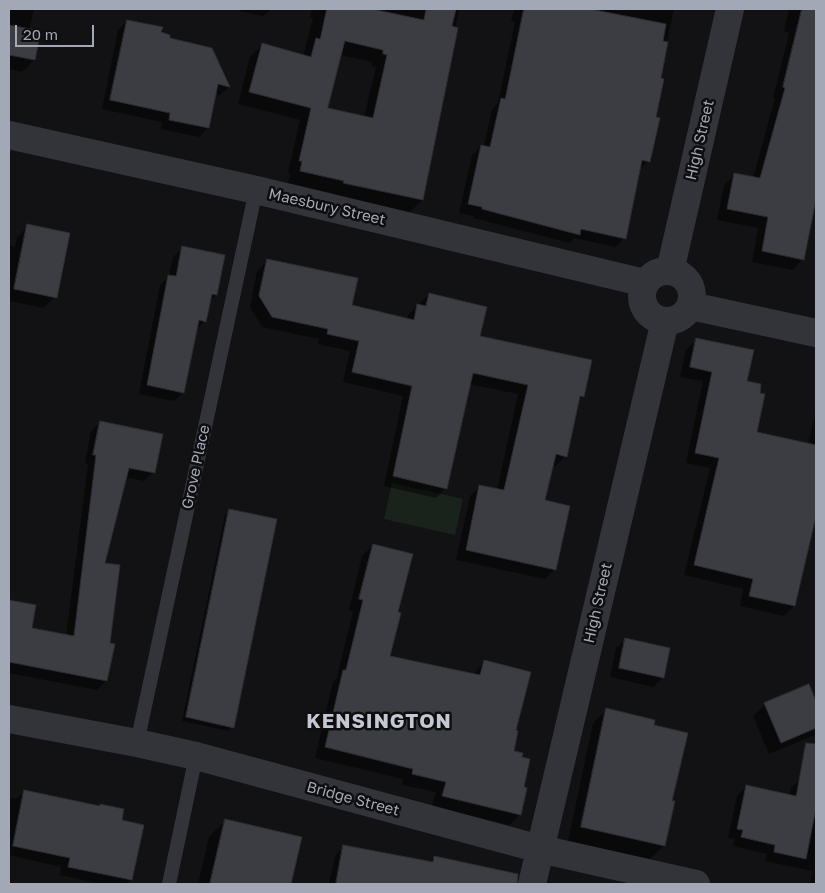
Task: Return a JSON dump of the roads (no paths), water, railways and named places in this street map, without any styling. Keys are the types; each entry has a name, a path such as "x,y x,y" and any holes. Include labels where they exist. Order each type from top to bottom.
{"street":[{"name":"High Street","path":"670,271 730,9"},
{"name":"Maesbury Street","path":"9,135 256,190 645,283"},
{"path":"659,272 677,272 684,276 690,284 693,292 691,306 686,314 679,319 665,322 657,319 649,314 644,307 642,291 645,283 651,276 659,272"},
{"path":"691,306 816,333"},
{"name":"High Street","path":"532,884 665,322"},
{"name":"Bridge Street","path":"9,719 196,756 540,849 696,884"}],"lane":[{"name":"Grove Place","path":"137,743 256,190"},
{"path":"169,884 196,756"}],"district":[{"name":"KENSINGTON","path":"379,722"}]}
